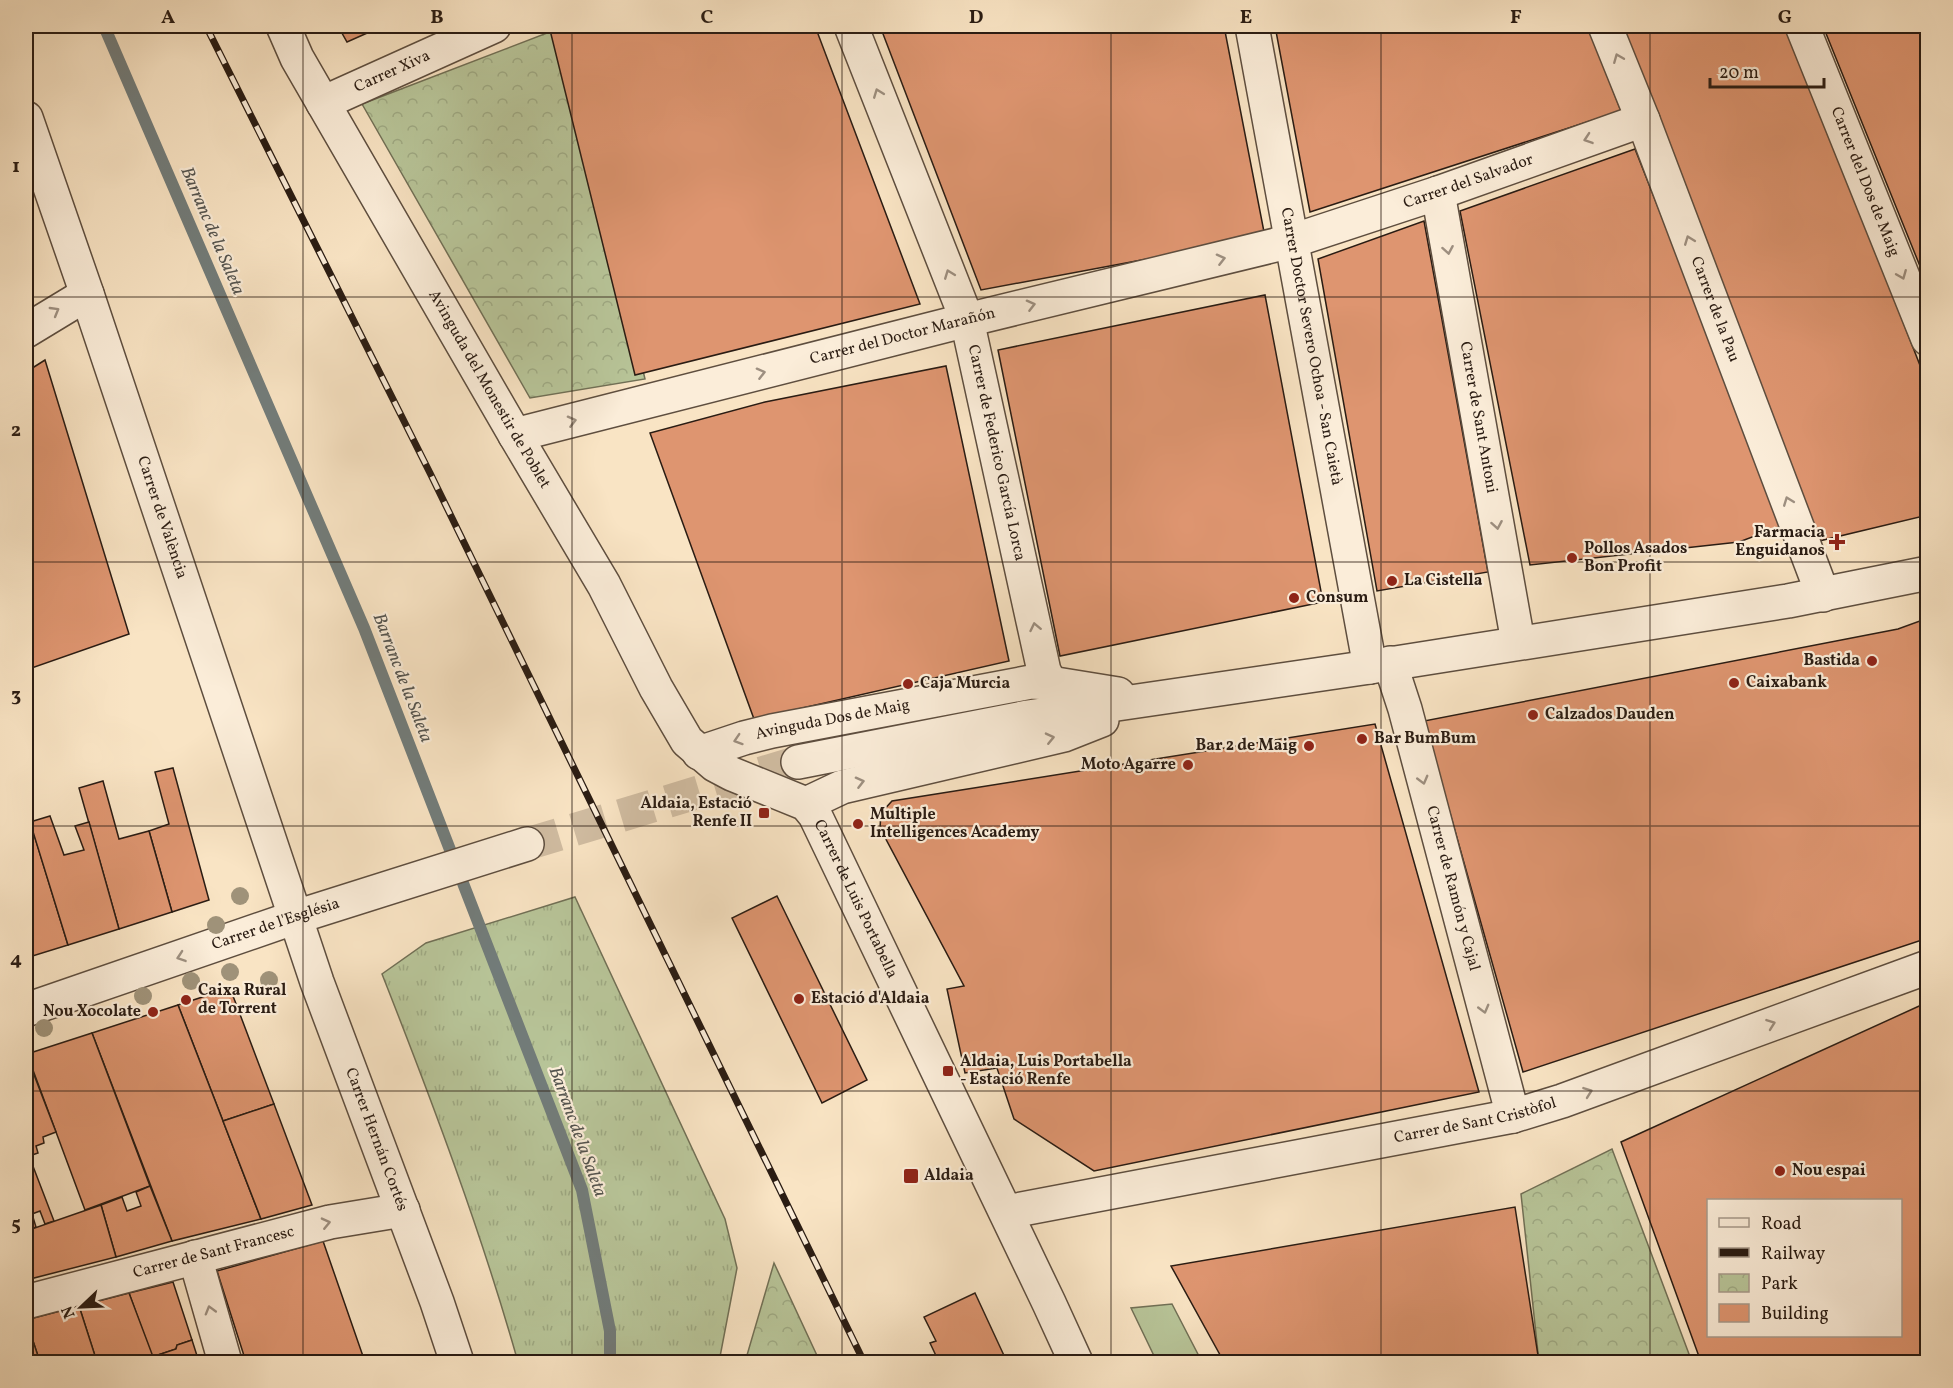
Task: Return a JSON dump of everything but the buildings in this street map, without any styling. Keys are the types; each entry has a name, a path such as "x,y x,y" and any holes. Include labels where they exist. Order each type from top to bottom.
{"street":[{"name":"Avinguda del Monestir de Poblet","path":"283,26 297,57 323,103 604,585 656,688 687,741 699,753"},
{"name":"Carrer Xiva","path":"323,103 494,26"},
{"name":"Carrer de Federico García Lorca","path":"851,26 967,320 1044,671 1050,683"},
{"name":"Carrer Doctor Severo Ochoa - San Caietà","path":"1252,26 1292,241 1380,665"},
{"name":"Carrer de la Pau","path":"1605,26 1643,120 1823,595"},
{"name":"Carrer del Dos de Maig","path":"1802,26 1928,339"},
{"name":"Carrer de València","path":"26,118 296,917"},
{"name":"Carrer del Salvador","path":"1292,241 1438,193 1643,120"},
{"name":"Carrer de Sant Antoni","path":"1438,193 1518,642"},
{"name":"Carrer del Doctor Marañón","path":"515,435 967,320 1292,241"},
{"path":"26,331 87,294"},
{"name":"Avinguda Dos de Maig","path":"798,762 1028,717 1380,665 1823,595 1928,573"},
{"name":"Carrer de Ramón y Cajal","path":"1380,665 1405,709 1513,1116"},
{"name":"Avinguda Dos de Maig","path":"699,753 772,731 1031,682 1147,698"},
{"name":"Avinguda Dos de Maig","path":"806,804 842,786 1064,735 1089,726 1147,698"},
{"name":"Carrer de Luis Portabella","path":"699,753 732,774 806,804 815,815 1076,1362"},
{"name":"Carrer de l'Església","path":"26,1010 296,917 527,844"},
{"name":"Carrer Hernán Cortés","path":"296,917 317,982 403,1210 457,1362"},
{"name":"Carrer de Sant Cristòfol","path":"1006,1212 1513,1116 1562,1101 1928,967"},
{"name":"Carrer de Sant Francesc","path":"26,1302 330,1222 403,1210"},
{"path":"195,1257 225,1362"}],"green space":[{"path":"560,28 645,379 530,398 362,104"},
{"path":"575,897 725,1219 737,1268 719,1362 518,1362 455,1166 382,974 426,943"},
{"path":"1612,1149 1692,1362 1539,1362 1521,1194"},
{"path":"774,1263 820,1362 745,1362"},
{"path":"1172,1304 1202,1362 1157,1362 1131,1308"}],"waterway":[{"name":"Barranc de la Saleta","path":"104,26 364,628 582,1190 610,1331 610,1362"}],"tunnel":[{"path":"527,844 798,762"}],"railway":[{"path":"206,26 430,473 864,1362"}],"place":[{"name":"Farmacia Enguidanos","path":"1837,542"},
{"name":"Pollos Asados Bon Profit","path":"1572,558"},
{"name":"La Cistella","path":"1392,581"},
{"name":"Consum","path":"1294,598"},
{"name":"Bastida","path":"1872,661"},
{"name":"Caixabank","path":"1734,683"},
{"name":"Caja Murcia","path":"908,684"},
{"name":"Calzados Dauden","path":"1533,715"},
{"name":"Bar BumBum","path":"1362,739"},
{"name":"Bar 2 de Maig","path":"1309,746"},
{"name":"Moto Agarre","path":"1188,765"},
{"name":"Aldaia, Estació Renfe II","path":"764,813"},
{"name":"Multiple Intelligences Academy","path":"858,824"},
{"name":"Estació d'Aldaia","path":"799,999"},
{"name":"Caixa Rural de Torrent","path":"186,1000"},
{"name":"Nou Xocolate","path":"153,1012"},
{"name":"Aldaia, Luis Portabella - Estació Renfe","path":"948,1071"},
{"name":"Nou espai","path":"1780,1171"},
{"name":"Aldaia","path":"911,1176"}]}
